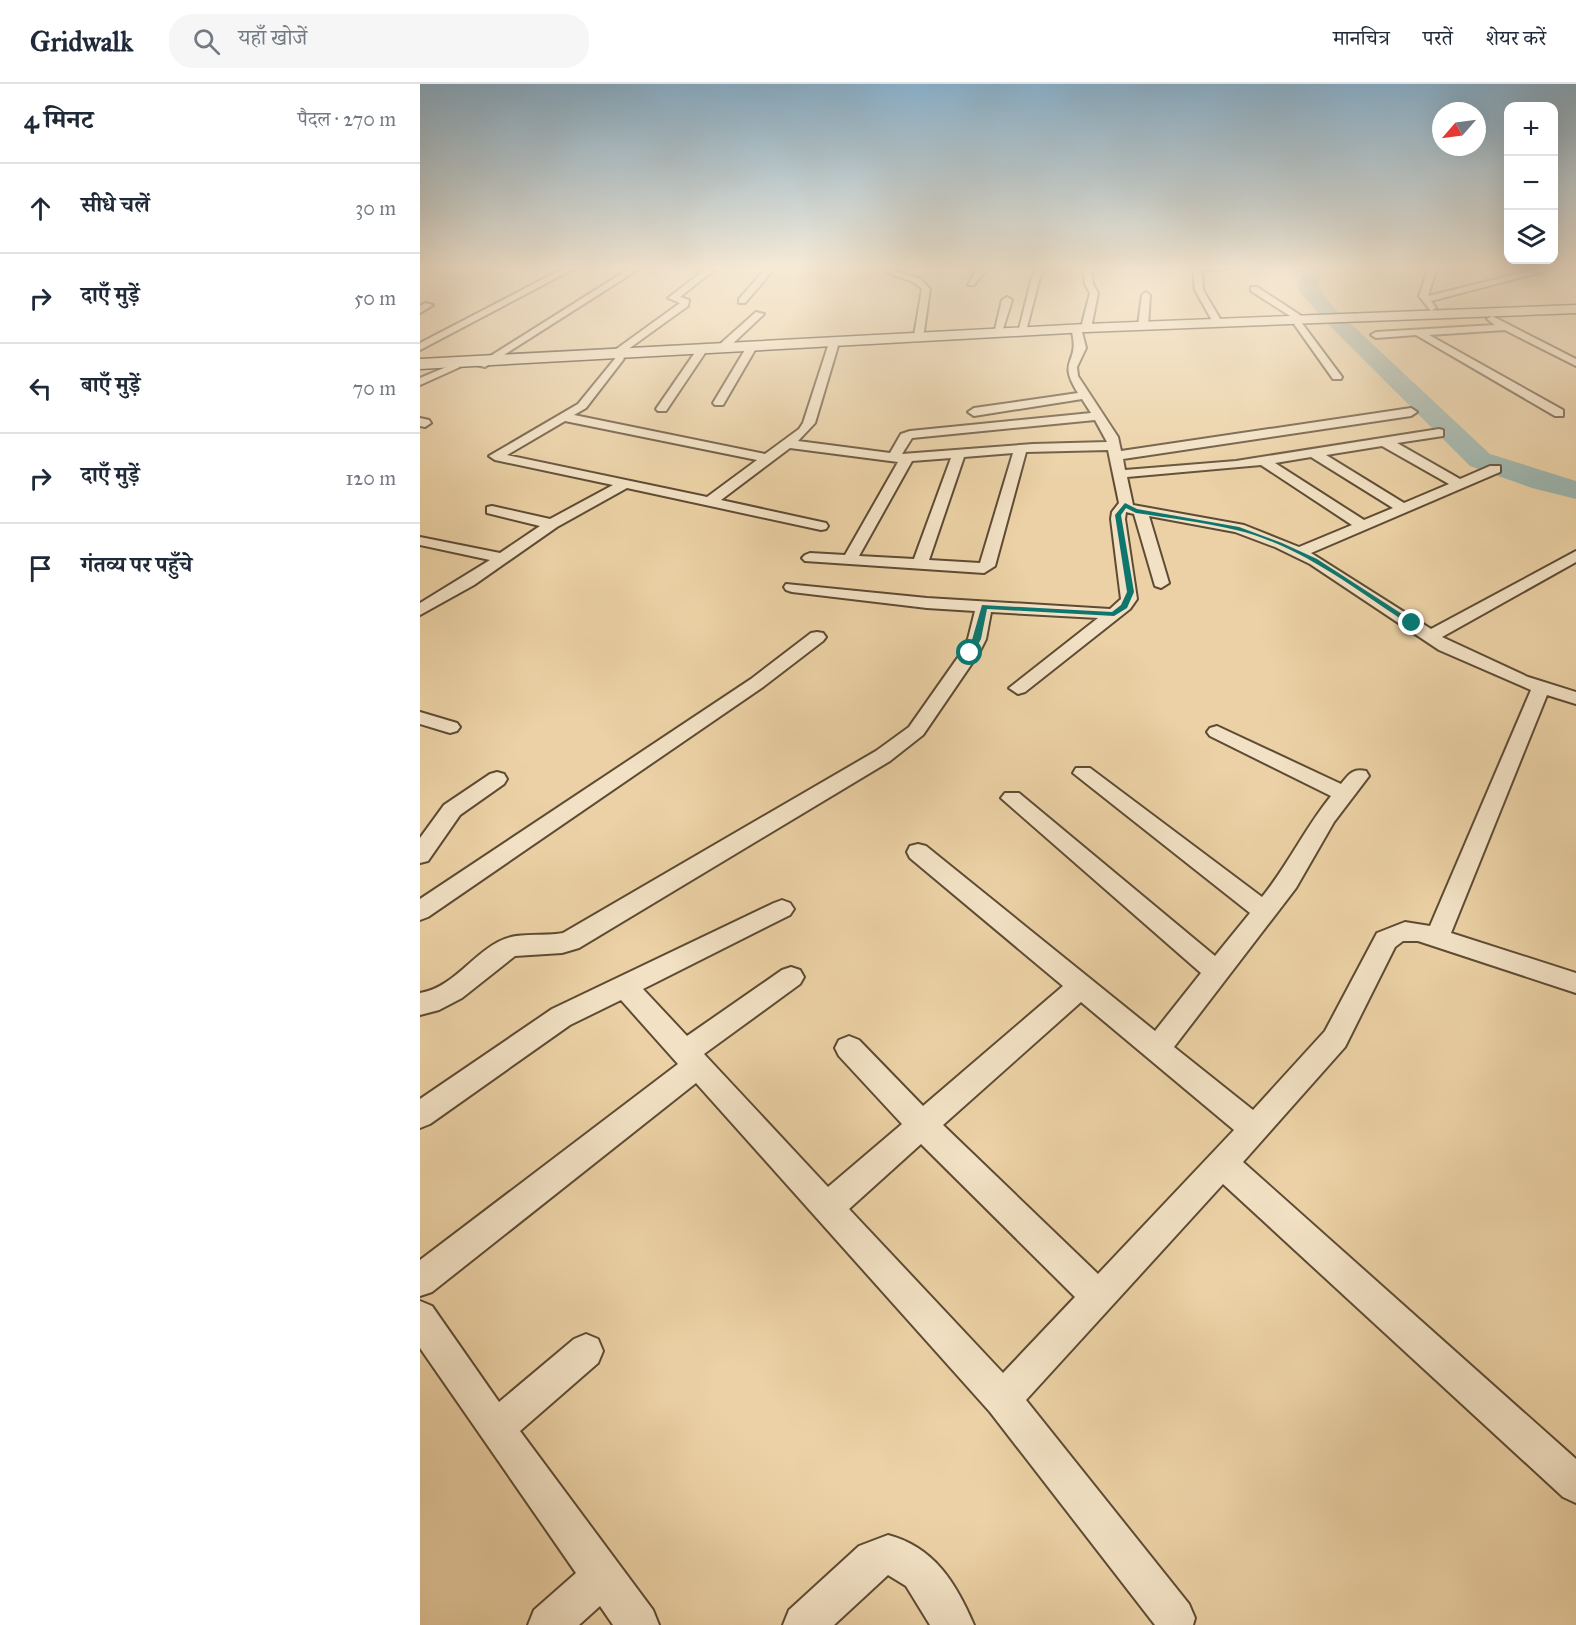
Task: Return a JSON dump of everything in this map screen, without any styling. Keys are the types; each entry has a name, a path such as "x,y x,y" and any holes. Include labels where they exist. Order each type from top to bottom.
{"main road":[{"path":"619,355 723,346 862,339"},
{"path":"420,364 700,353 943,339"},
{"path":"420,369 486,362"}],"street":[{"path":"420,347 435,339"},
{"path":"486,362 523,339"},
{"path":"640,339 619,355 582,406 495,456 821,526"},
{"path":"723,346 731,339"},
{"path":"1082,339 1081,348 1072,371 1112,438 1119,474 1161,583"},
{"path":"1317,339 1337,377"},
{"path":"1429,339 1559,413"},
{"path":"1528,339 1576,363"},
{"path":"710,502 789,444 809,423 833,346"},
{"path":"719,403 750,350"},
{"path":"662,410 700,353"},
{"path":"420,382 454,367"},
{"path":"974,412 1085,395"},
{"path":"789,444 900,458 1022,449 1114,451 1411,412"},
{"path":"849,561 900,458 905,437 1098,416"},
{"path":"564,417 770,459"},
{"path":"1119,474 1264,461 1439,433"},
{"path":"1385,442 1460,484"},
{"path":"810,558 975,569 987,566 1022,449"},
{"path":"1314,453 1403,508"},
{"path":"920,565 959,454"},
{"path":"1264,461 1362,525"},
{"path":"1298,553 1495,469"},
{"path":"420,610 552,524 625,484"},
{"path":"1018,688 1114,614 1129,599 1130,592 1118,519 1119,512 1133,508 1239,528 1298,553 1374,598 1445,646 1541,687 1576,698"},
{"path":"492,510 552,524"},
{"path":"420,541 503,558"},
{"path":"1431,636 1576,556"},
{"path":"792,586 912,602 1114,614"},
{"path":"420,1004 429,1004 441,998 506,949 517,944 544,946 570,941 883,756 916,731 970,653 977,639 984,606"},
{"path":"420,911 757,683 817,638"},
{"path":"1437,938 1541,687"},
{"path":"420,718 450,727"},
{"path":"1157,1048 1288,882 1326,817 1352,785 1217,732"},
{"path":"1083,773 1265,912"},
{"path":"420,855 452,810 497,779"},
{"path":"1012,798 1217,972"},
{"path":"918,852 1254,1129"},
{"path":"420,1115 561,1017 782,909"},
{"path":"1003,1399 1321,1057 1335,1039 1386,940 1404,930 1437,938 1576,983"},
{"path":"420,1280 791,977"},
{"path":"624,986 1003,1399 1175,1618"},
{"path":"827,1208 1081,986"},
{"path":"849,1048 922,1125 1098,1297"},
{"path":"1222,1163 1576,1484"},
{"path":"420,1318 638,1625"},
{"path":"496,1428 586,1351"},
{"path":"804,1625 873,1560 888,1555 903,1559 920,1572 953,1625"},
{"path":"549,1625 602,1576"}],"waterway":[{"path":"1355,339 1480,460 1542,482 1576,490"}],"route":[{"path":"970,653 975,646 984,606 1114,614 1124,606 1129,599 1130,592 1118,515 1125,505 1136,511 1239,528 1280,544 1315,561 1412,623"}]}
